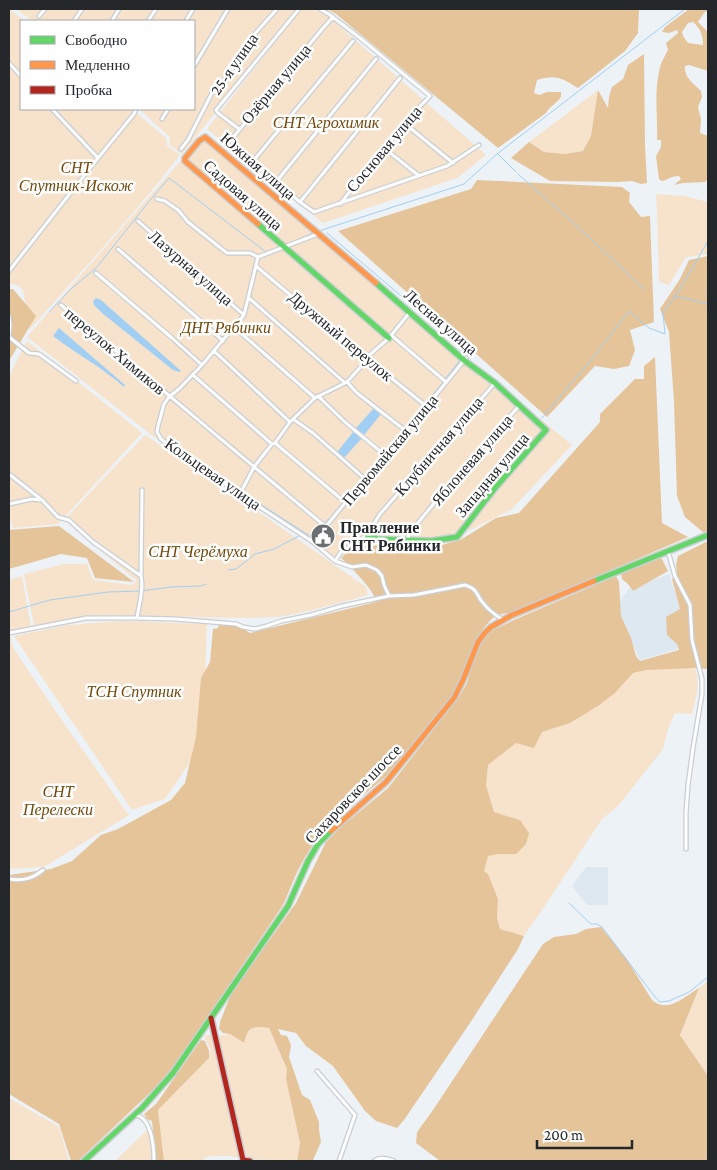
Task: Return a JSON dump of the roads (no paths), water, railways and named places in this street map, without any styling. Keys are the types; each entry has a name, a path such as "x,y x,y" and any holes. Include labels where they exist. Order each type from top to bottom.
{"street":[{"path":"40,16 45,9"},
{"path":"75,20 82,9"},
{"path":"113,20 119,9"},
{"path":"149,20 156,9"},
{"path":"187,20 193,9"},
{"path":"195,64 228,9"},
{"name":"25-я улица","path":"181,149 188,140 213,91 225,80 252,37 277,9"},
{"path":"239,129 216,110 299,9"},
{"path":"320,9 333,17"},
{"name":"Озёрная улица","path":"333,17 231,140 239,150 314,212 339,204"},
{"name":"Сосновая улица","path":"333,17 430,96 404,123 339,204"},
{"path":"253,161 353,40"},
{"path":"276,182 376,59"},
{"path":"9,63 20,75"},
{"path":"300,202 400,78"},
{"path":"53,110 98,158"},
{"path":"9,271 136,110"},
{"path":"162,119 167,110"},
{"path":"404,123 453,163"},
{"name":"Южная улица","path":"185,161 185,158 199,141 206,137 318,234"},
{"path":"339,204 448,166 479,145"},
{"path":"384,148 418,174 417,176"},
{"name":"Садовая улица","path":"185,161 390,337"},
{"path":"157,199 166,201 178,210 188,222 227,252 250,254 258,257 318,234"},
{"name":"Лазурная улица","path":"138,221 244,315"},
{"name":"Лесная улица","path":"318,234 495,383 546,430"},
{"path":"118,249 223,341"},
{"name":"Кольцевая улица","path":"258,257 244,315 202,365 164,404 160,414 158,436 206,471 313,542 335,561"},
{"name":"Дружный переулок","path":"256,266 366,360 426,406"},
{"path":"96,273 202,365"},
{"path":"249,298 344,382 347,382 406,431"},
{"name":"переулок Химиков","path":"61,305 326,528"},
{"path":"240,494 254,467 292,420 317,397 347,382 366,358 390,337 410,312"},
{"path":"9,317 9,336 29,353 39,354 76,381"},
{"path":"234,327 386,456"},
{"path":"390,337 446,382"},
{"path":"214,351 292,420 313,433 365,479"},
{"name":"Первомайская улица","path":"313,542 466,360"},
{"path":"193,375 346,503"},
{"name":"Клубничная улица","path":"367,535 380,514 495,383"},
{"name":"Яблоневая улица","path":"407,539 412,530 449,486 519,406"},
{"name":"Западная улица","path":"367,535 378,539 431,541 457,537 495,488 546,430"},
{"path":"9,474 41,500 58,517 69,520 93,542 141,576"},
{"path":"136,618 142,591 142,490"},
{"path":"9,504 32,499 41,500"},
{"path":"367,535 341,552 335,561 352,566 366,565 378,570 389,596"},
{"name":"Сахаровское шоссе","path":"84,1161 135,1115 164,1084 288,906 308,861 317,846 328,833 386,782 457,694 480,638 492,626 503,620 708,535"},
{"path":"668,551 675,576 690,605 692,640 701,671 703,686 688,785 686,849"},
{"path":"9,633 86,618 184,620 236,624 255,629 281,621 389,596 414,595 465,585 473,588 479,595 482,603 503,620"},
{"path":"9,879 17,880 34,877 43,870"},
{"path":"211,1018 243,1160 250,1161"},
{"path":"317,1071 355,1115 339,1161"},
{"path":"135,1115 140,1116 149,1128 153,1139 154,1161"},
{"path":"374,1161 377,1158 389,1158 394,1161"}],"water":[{"path":"96,298 101,300 181,371 173,370 102,313 94,305 93,301"},
{"path":"59,328 125,385 124,387 53,336"},
{"path":"374,408 381,414 364,435 356,428"},
{"path":"354,431 362,438 344,458 340,456 338,451"}],"waterway":[{"path":"319,231 464,184 497,154 685,9"},
{"path":"498,154 516,172"},
{"path":"518,174 644,289"},
{"path":"49,312 71,289 97,267 169,178 266,252"},
{"path":"293,242 313,233"},
{"path":"327,233 467,352 463,356"},
{"path":"542,418 629,311 649,328 665,334 663,313 680,289 708,241"},
{"path":"675,296 708,304"},
{"path":"445,379 460,360"},
{"path":"426,403 443,382"},
{"path":"406,429 423,407"},
{"path":"386,453 403,432"},
{"path":"164,439 239,490"},
{"path":"365,476 383,456"},
{"path":"346,500 362,480"},
{"path":"243,493 313,538 322,527"},
{"path":"325,523 342,504"},
{"path":"228,570 236,569 255,554 274,549 299,536"},
{"path":"9,612 50,600 108,592 141,591 206,584"},
{"path":"569,903 591,924 597,924 602,927 660,1002 669,1001 689,992 708,977"}],"place":[{"name":"Правление СНТ Рябинки","path":"323,536"}],"park label":[{"name":"СНТ Агрохимик","path":"326,122"},
{"name":"СНТ Спутник-Искож","path":"76,176"},
{"name":"ДНТ Рябинки","path":"226,327"},
{"name":"СНТ Черёмуха","path":"198,551"},
{"name":"ТСН Спутник","path":"134,691"},
{"name":"СНТ Перелески","path":"58,800"}]}
